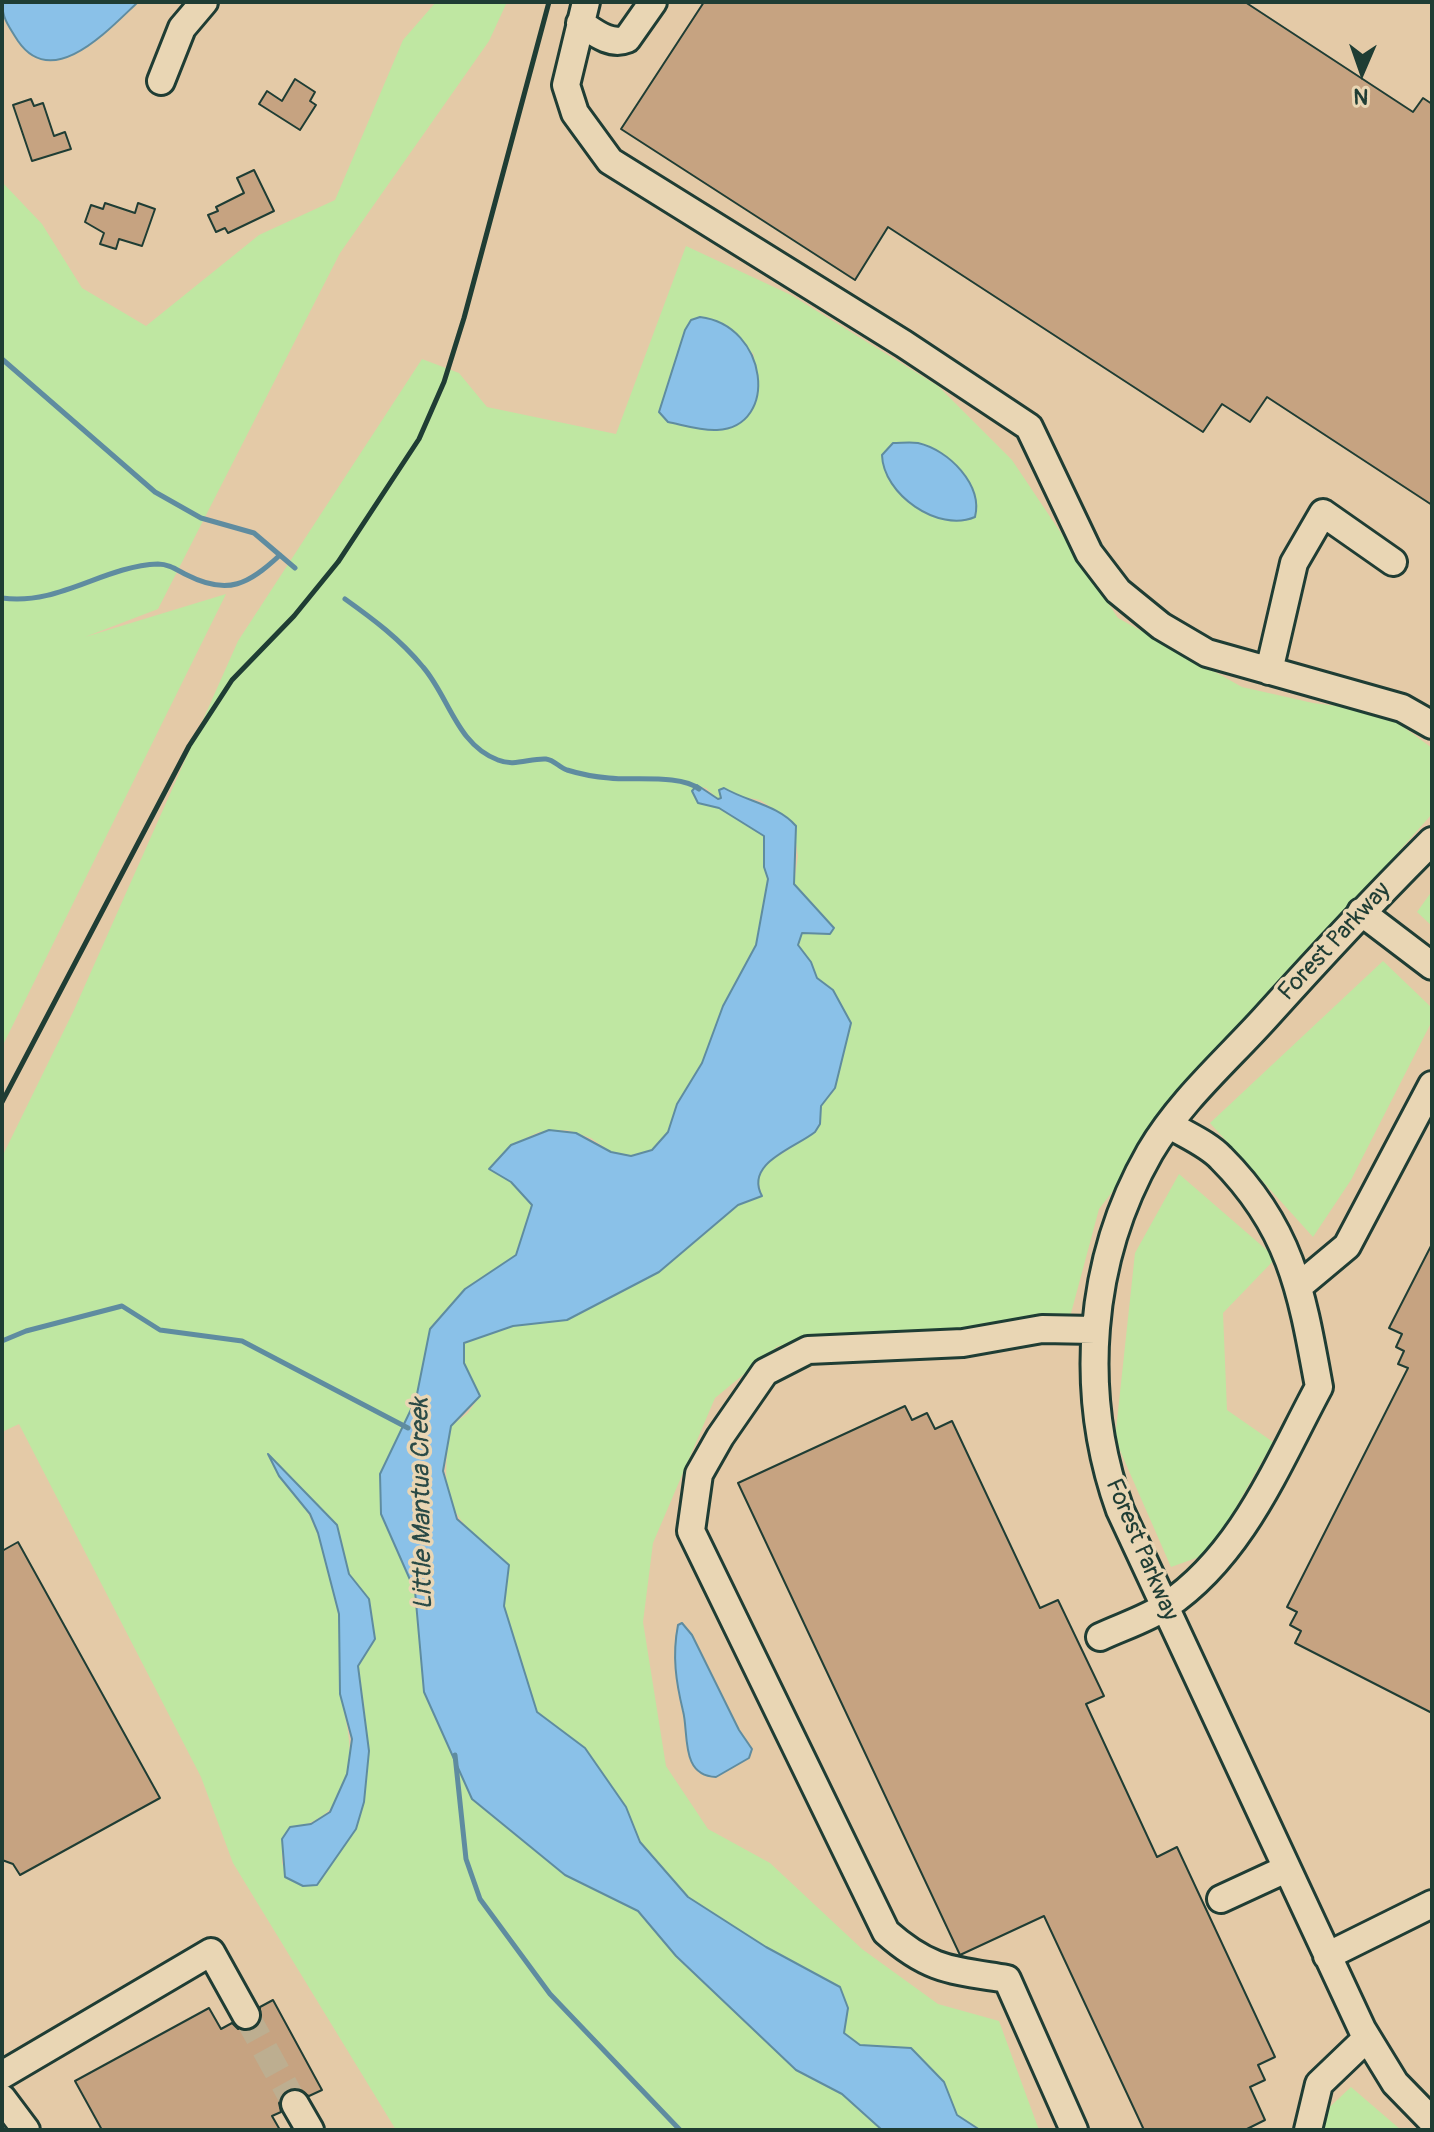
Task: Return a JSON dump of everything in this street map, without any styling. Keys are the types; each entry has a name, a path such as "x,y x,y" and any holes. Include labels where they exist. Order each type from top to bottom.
{"street":[{"path":"161,81 182,28 204,2"},
{"path":"583,12 611,41 620,42 627,39 653,2"},
{"path":"583,12 566,85 575,113 610,161 904,344 1029,427 1089,553 1118,591 1161,626 1207,653 1402,708 1432,725"},
{"path":"1269,671 1294,563 1323,513 1393,562"},
{"name":"Forest Parkway","path":"1432,841 1361,912 1184,1104 1150,1152 1104,1271 1095,1330 1094,1399 1109,1479 1286,1869 1367,2038 1395,2083 1432,2121"},
{"path":"1361,912 1432,966"},
{"path":"1298,1287 1347,1246 1432,1085"},
{"path":"1100,1637 1165,1607 1206,1573 1234,1542 1319,1387 1291,1256 1257,1200 1220,1156 1170,1125"},
{"path":"1074,2130 1007,1979 941,1969 910,1954 886,1932 691,1531 699,1474 720,1437 765,1372 808,1350 963,1343 1042,1329 1095,1330"},
{"path":"1221,1899 1286,1869"},
{"path":"1327,1956 1432,1904"},
{"path":"2,2075 211,1952 246,2015"},
{"path":"1308,2130 1319,2084 1367,2038"},
{"path":"2,2098 26,2130"},
{"path":"295,2104 310,2130"}],"green space":[{"path":"436,2 507,2 489,41 340,253 158,609 85,637 226,594 2,1047 2,182 42,224 82,288 146,326 259,235 335,200 403,40"},
{"path":"686,246 791,295 938,386 1012,460 1118,618 1242,687 1313,703 1383,712 1432,748 1432,814 1215,1059 1099,1209 1070,1317 944,1332 778,1346 715,1398 653,1543 643,1622 666,1766 708,1829 770,1863 862,1949 938,2004 999,2021 1039,2130 980,2130 957,2115 944,2082 911,2048 860,2045 844,2033 848,2008 840,1987 766,1947 688,1897 640,1842 626,1807 585,1748 537,1712 504,1606 509,1565 461,1520 448,1491 446,1473 451,1426 468,1413 480,1396 464,1363 464,1343 513,1326 567,1320 659,1272 738,1205 762,1196 758,1180 764,1165 808,1137 821,1106 833,1092 850,1027 833,990 817,978 798,945 802,933 830,934 833,926 794,884 798,856 793,822 760,800 738,796 724,788 719,790 721,798 718,799 706,788 693,786 695,799 719,808 763,836 764,867 768,879 756,945 723,1006 702,1063 677,1104 668,1132 652,1150 631,1156 611,1152 591,1138 567,1130 539,1132 511,1145 490,1170 511,1182 532,1205 516,1255 465,1289 430,1329 416,1399 380,1474 381,1514 415,1591 424,1692 565,1875 638,1911 676,1956 796,2070 842,2094 882,2130 396,2130 233,1863 201,1777 19,1424 2,1432 2,1157 74,1010 238,641 422,359 459,373 487,407 616,434","holes":["753,352 755,390 748,410 740,419 716,430","301,1502 314,1502 337,1525 349,1574 369,1599 358,1666 365,1712 317,1885 282,1864 282,1839 327,1813 333,1806 345,1781 350,1752 341,1695 341,1636 336,1599 316,1529"]},
{"path":"1432,891 1432,926 1417,912"},
{"path":"1383,961 1432,1008 1432,1021 1351,1180 1313,1237 1210,1123"},
{"path":"1179,1174 1276,1258 1223,1313 1227,1410 1273,1442 1210,1553 1171,1567 1115,1439 1135,1253"},
{"path":"1351,2087 1401,2130 1320,2130 1320,2116"}],"water":[{"path":"2,2 138,2 97,40 80,51 64,58 47,60 32,55 18,41 5,18"},
{"path":"700,317 723,324 740,338 752,355 758,375 757,395 750,412 737,425 717,430 668,422 659,412 685,330 691,320"},
{"path":"893,443 918,443 952,461 969,481 974,493 975,517 960,521 945,520 915,507 902,496 885,470 882,455"},
{"path":"697,785 718,799 721,798 719,790 724,788 772,808 796,826 794,884 834,928 830,934 802,933 798,945 811,962 817,978 833,990 851,1023 835,1088 821,1106 820,1124 815,1132 766,1165 758,1184 762,1196 738,1205 659,1272 567,1320 513,1326 464,1343 464,1363 480,1396 451,1426 443,1471 457,1519 509,1565 504,1606 537,1712 585,1748 626,1807 640,1842 688,1897 766,1947 840,1987 848,2008 844,2033 860,2045 911,2048 944,2082 957,2115 980,2130 882,2130 842,2094 796,2070 676,1956 638,1911 565,1875 472,1799 424,1692 415,1591 381,1514 380,1474 416,1399 430,1329 465,1289 516,1255 532,1205 511,1182 489,1169 511,1145 549,1130 576,1133 611,1152 631,1156 652,1150 668,1132 677,1104 702,1063 723,1006 756,945 768,879 764,867 764,836 719,808 698,803 692,791"},
{"path":"268,1454 337,1525 349,1574 369,1599 375,1639 358,1666 369,1751 364,1802 356,1829 317,1885 303,1886 285,1877 282,1839 290,1827 311,1824 330,1812 347,1774 352,1739 340,1694 339,1614 310,1514 279,1476"},
{"path":"682,1623 692,1635 739,1730 752,1749 749,1758 716,1777 704,1775 696,1769 688,1752 675,1658 678,1625"}],"building":[{"path":"704,2 1245,2 1413,112 1423,98 1432,104 1432,505 1267,397 1250,422 1222,404 1203,432 888,227 855,280 621,129"},
{"path":"295,79 315,92 310,101 316,105 300,130 259,104 267,91 282,101"},
{"path":"31,99 34,106 43,103 54,136 65,132 71,149 32,161 13,105"},
{"path":"254,170 274,211 228,233 225,228 216,232 208,215 218,211 216,207 244,193 237,178"},
{"path":"105,203 135,213 138,203 155,209 142,246 119,239 116,249 100,244 104,233 85,222 91,205 103,209"},
{"path":"1432,1244 1432,1713 1295,1643 1301,1631 1290,1625 1297,1612 1287,1607 1408,1368 1398,1364 1404,1351 1396,1347 1402,1334 1389,1328"},
{"path":"905,1406 912,1420 927,1413 935,1429 952,1421 1040,1608 1058,1600 1104,1696 1086,1704 1157,1857 1177,1847 1275,2057 1258,2065 1265,2080 1250,2087 1265,2120 1245,2130 1144,2130 1044,1916 960,1955 738,1483"},
{"path":"18,1542 160,1798 20,1875 13,1864 2,1860 2,1551"},
{"path":"273,2000 322,2090 309,2096 296,2088 286,2091 279,2103 281,2112 272,2116 280,2130 102,2130 75,2081 209,2008 221,2029 232,2023 238,2029 253,2029 260,2022 260,2007"}],"waterway":[{"path":"2,359 155,492 201,518 254,533 295,568"},
{"name":"Little Mantua Creek","path":"2,598 43,596 118,571 158,564 201,581 226,586 248,580 280,555"},
{"name":"Little Mantua Creek","path":"345,599 386,630 414,657 432,679 463,732 484,753 504,762 546,759 567,770 588,775 681,781 699,789"},
{"path":"2,1341 26,1331 122,1306 160,1330 242,1341 408,1428"},
{"name":"Little Mantua Creek","path":"455,1755 466,1859 480,1899 550,1994 680,2130"}],"tunnel":[{"path":"246,2015 295,2104"}],"railway":[{"path":"2,1102 189,746 232,680 294,616 338,562 419,439 444,382 464,318 549,2"}]}
